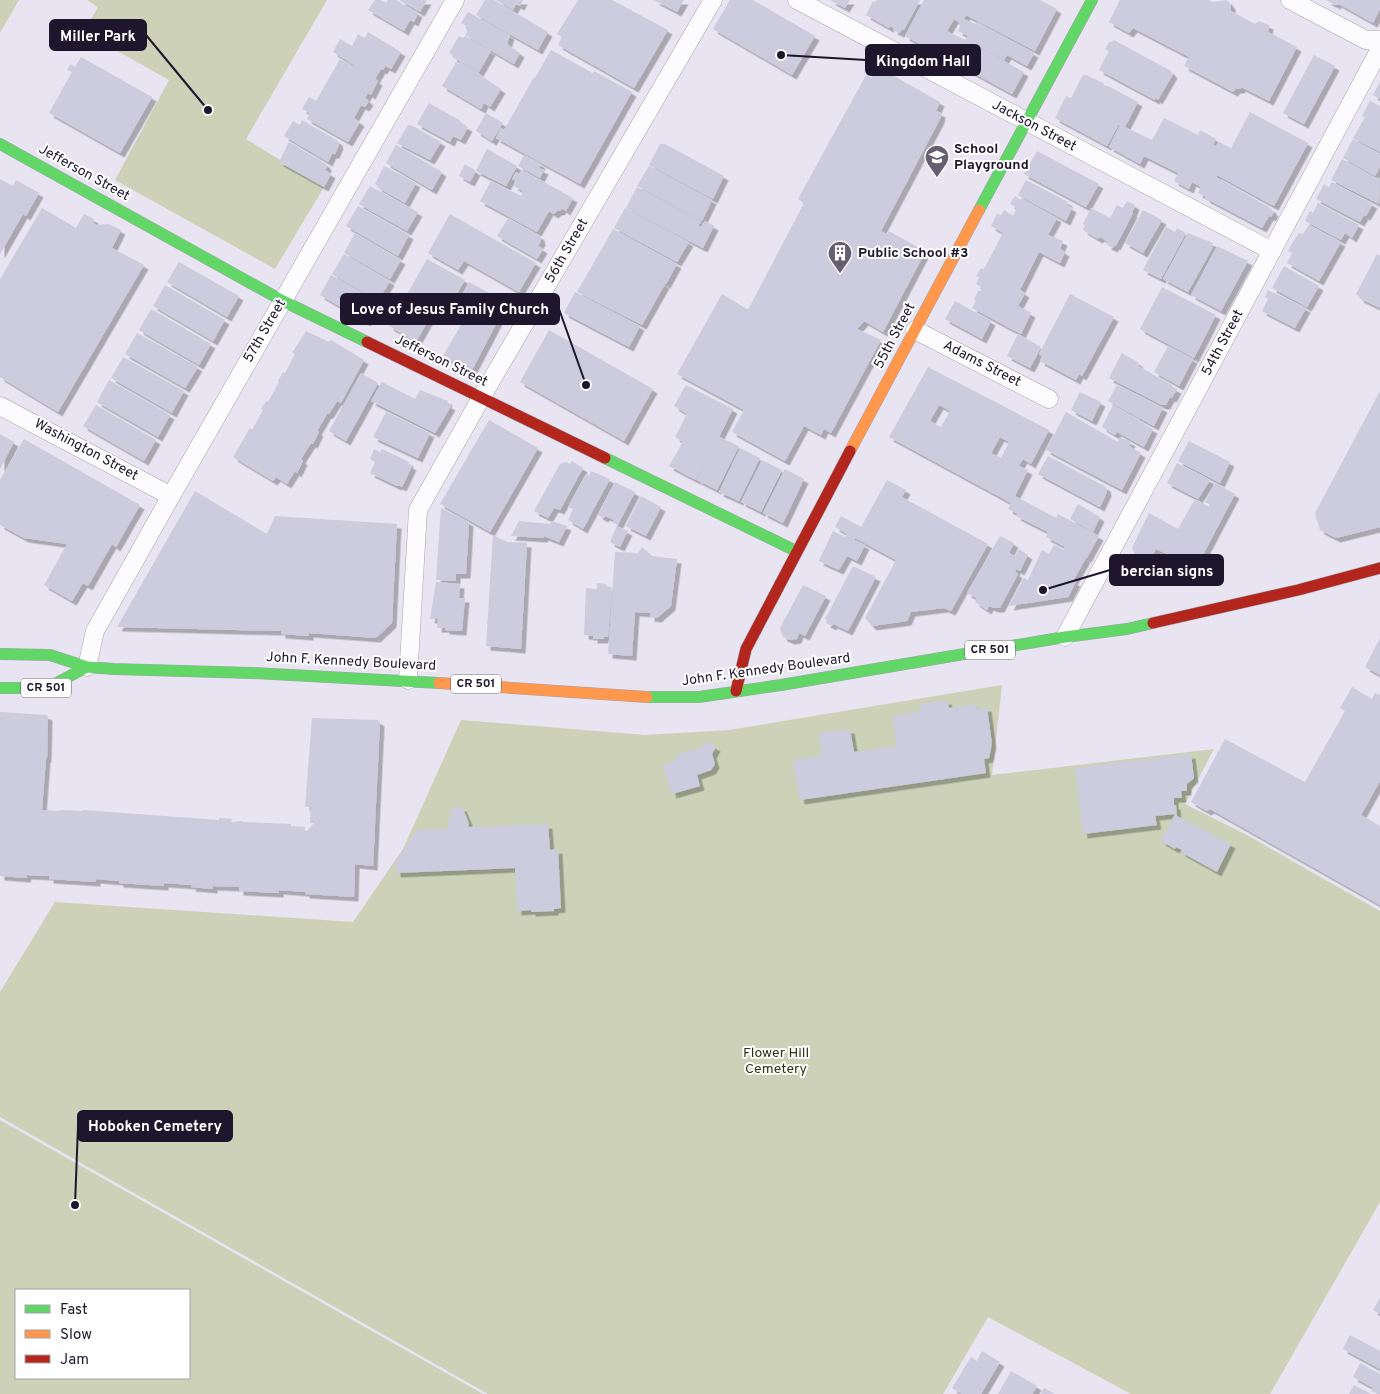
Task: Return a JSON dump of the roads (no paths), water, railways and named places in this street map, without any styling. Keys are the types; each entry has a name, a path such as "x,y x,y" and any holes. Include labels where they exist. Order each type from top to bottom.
{"street":[{"name":"57th Street","path":"87,667 95,631 455,0"},
{"name":"56th Street","path":"408,680 418,510 712,0"},
{"name":"Jackson Street","path":"798,0 1272,251"},
{"name":"55th Street","path":"736,691 746,649 796,551 1092,0"},
{"path":"1290,0 1366,40 1380,40"},
{"name":"54th Street","path":"1065,637 1380,49"},
{"name":"Jefferson Street","path":"0,144 283,301 796,551"},
{"name":"Adams Street","path":"915,330 1048,399"},
{"name":"Washington Street","path":"0,406 171,496"},
{"name":"John F. Kennedy Boulevard","path":"0,654 50,655 87,667 408,680 664,698 699,697 1065,637 1127,629 1219,609 1380,568"},
{"name":"CR 501","path":"0,688 47,688 87,667"}],"place":[{"name":"Kingdom Hall","path":"781,55"},
{"name":"Miller Park","path":"208,110"},
{"name":"School Playground","path":"937,178"},
{"name":"Public School #3","path":"840,274"},
{"name":"Love of Jesus Family Church","path":"586,385"},
{"name":"bercian signs","path":"1043,590"},
{"name":"Hoboken Cemetery","path":"75,1205"}],"park label":[{"name":"Flower Hill Cemetery","path":"776,1062"}]}
